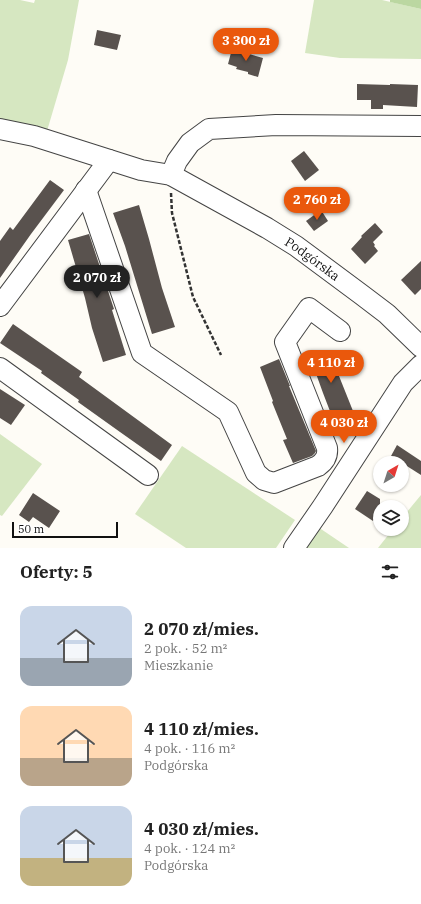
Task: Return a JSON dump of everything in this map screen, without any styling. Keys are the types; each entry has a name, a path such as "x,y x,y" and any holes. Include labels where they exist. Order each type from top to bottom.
{"street":[{"path":"171,176 177,161 190,143 209,129 276,125 421,126"},
{"name":"Podgórska","path":"0,129 34,136 141,170 171,176 268,228 296,246 387,314 421,347"},
{"path":"0,306 109,160"},
{"path":"86,190 142,353 228,412 256,473 264,480 274,482 318,466 324,462 327,448 285,342 310,308 340,331"},
{"path":"294,548 403,383 421,365"},
{"path":"0,368 148,475"}],"path":[{"path":"171,176 172,213 193,297 221,355"}],"green space":[{"path":"0,0 20,0 34,3 35,0 79,0 68,60 47,131 0,121"},
{"path":"314,0 382,0 421,9 421,59 340,58 305,53"},
{"path":"390,0 421,0 421,9 390,2"},
{"path":"0,434 42,464 2,516 0,515"},
{"path":"182,446 295,520 276,548 186,548 135,514"},
{"path":"421,495 421,548 378,548 387,536 409,536 409,510"},
{"path":"318,527 349,548 305,548"}],"building":[{"path":"97,30 121,35 117,50 94,45"},
{"path":"232,49 263,58 258,77 248,74 248,72 236,69 237,67 228,64"},
{"path":"357,84 418,85 417,107 383,105 383,109 371,109 371,100 357,100"},
{"path":"304,151 319,170 305,181 291,161"},
{"path":"50,180 64,190 0,278 0,241 10,227 13,230"},
{"path":"139,205 162,288 175,327 152,334 125,246 113,213"},
{"path":"321,210 328,221 314,231 306,221"},
{"path":"375,223 383,232 373,242 378,251 365,264 351,249 362,237 361,236"},
{"path":"89,234 114,309 112,310 126,355 103,362 68,240"},
{"path":"421,261 421,289 415,295 401,280"},
{"path":"13,324 82,372 79,377 172,445 161,461 78,402 79,400 41,373 42,371 0,343"},
{"path":"330,350 353,411 333,419 310,357"},
{"path":"279,359 316,451 312,456 293,463 283,440 287,439 260,367"},
{"path":"0,389 25,405 11,425 0,418"},
{"path":"397,445 421,461 421,475 409,467 409,456 391,456"},
{"path":"367,491 380,499 373,500 373,521 355,509"},
{"path":"33,493 60,511 49,528 33,517 29,522 19,515"}]}
